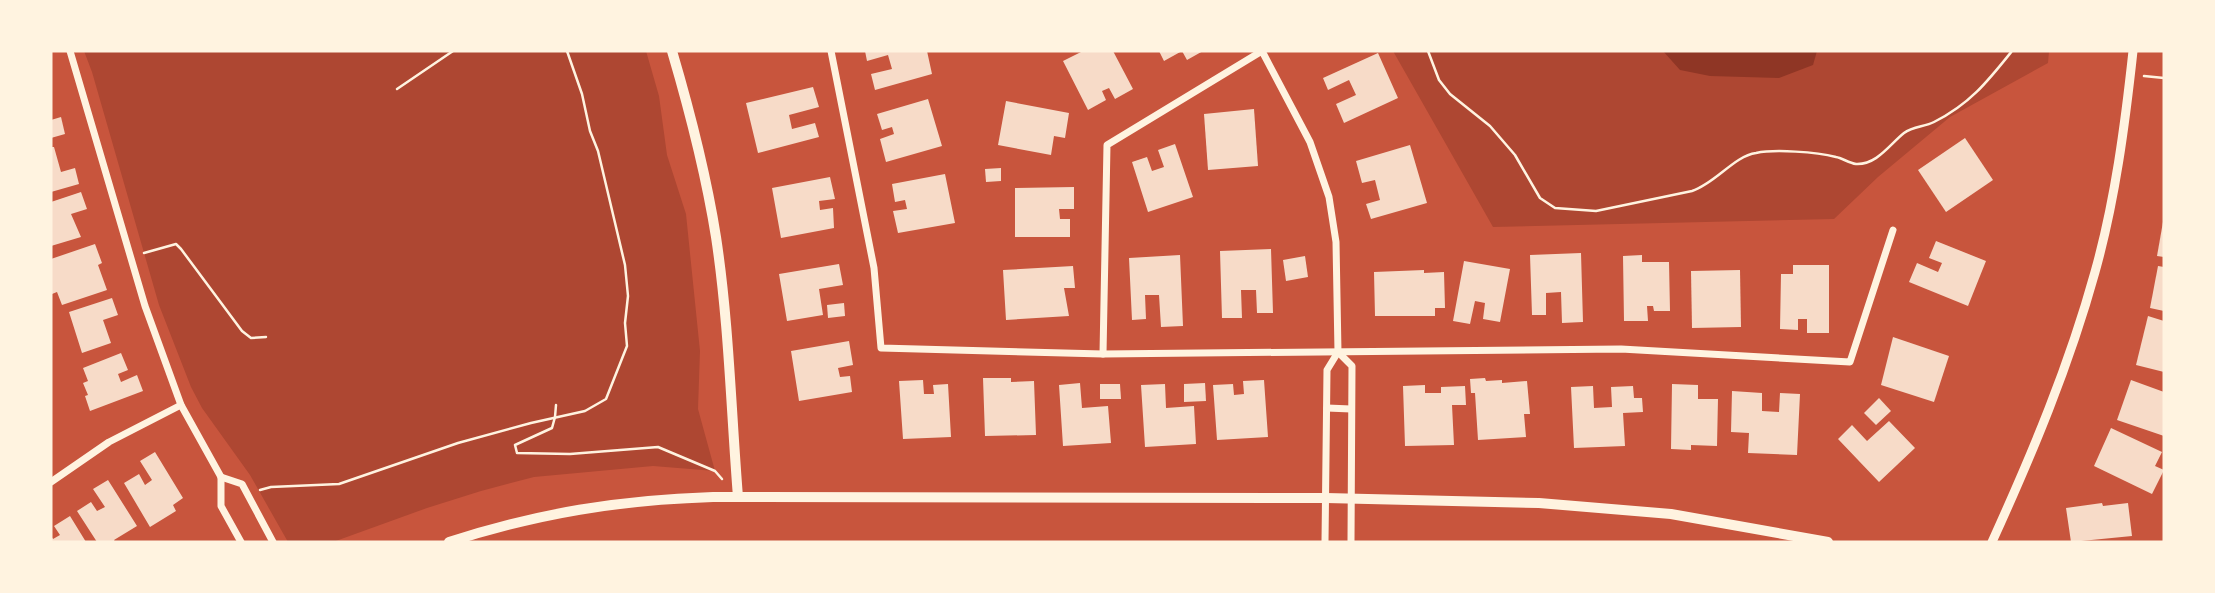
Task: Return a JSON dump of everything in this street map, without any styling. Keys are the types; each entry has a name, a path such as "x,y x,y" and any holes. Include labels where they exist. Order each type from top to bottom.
{"main road":[{"path":"672,51 698,147 716,237 738,497"},
{"path":"449,542 502,525 610,504 663,498 738,497 1326,498 1539,503 1671,514 1828,542"}],"street":[{"path":"70,51 145,306 181,405 220,477 221,506 241,542"},
{"path":"831,51 874,268 881,348 1102,354 1621,349 1850,362 1893,230"},
{"path":"1102,354 1107,145 1262,51 1310,142 1329,197 1336,242 1338,352 1327,370 1325,542"},
{"path":"1992,542 2032,455 2096,270 2114,185 2133,51"},
{"path":"1338,352 1352,366 1351,542"},
{"path":"51,482 108,442 181,405"},
{"path":"1327,408 1351,409"},
{"path":"220,477 242,484 273,542"}],"path":[{"path":"397,89 453,51"},
{"path":"260,490 271,487 339,484 427,453 555,416 585,411 606,399 627,346 625,323 628,296 625,265 598,150 567,51"},
{"path":"1429,51 1444,87 1490,126 1515,155 1540,198 1555,208 1596,211 1705,187 1739,159 1752,153 1771,151 1835,157 1856,164 1872,160 1906,131 1932,124 1969,101 1984,87 2012,51"},
{"path":"2130,75 2164,78"},
{"path":"144,253 176,244 242,331 251,338 266,337"},
{"path":"556,405 552,428 514,446 517,453 570,454 658,447 715,471 738,497"}],"shaded area":[{"path":"84,51 646,51 659,96 667,155 686,214 700,351 698,409 715,471 653,466 534,477 427,508 333,542 288,542 250,475 202,408 191,387 159,305"},
{"path":"1393,51 2049,51 2048,63 1950,117 1878,177 1834,219 1493,227"},
{"path":"1663,51 1817,51 1813,65 1779,78 1710,76 1680,70"}],"building":[{"path":"865,51 927,51 932,74 875,90 871,74 892,69 888,55 867,61"},
{"path":"1083,51 1113,51 1133,89 1115,99 1109,88 1102,91 1106,100 1088,110 1063,61"},
{"path":"1159,51 1182,51 1164,61"},
{"path":"1182,51 1203,51 1187,60"},
{"path":"1378,53 1398,98 1344,123 1336,104 1356,95 1349,80 1328,90 1323,78"},
{"path":"813,87 819,107 789,115 792,129 815,123 819,137 758,153 746,103"},
{"path":"928,99 942,146 886,162 880,139 894,134 892,127 882,130 877,114"},
{"path":"1006,101 1069,113 1065,138 1054,136 1051,155 998,145"},
{"path":"1254,109 1258,166 1208,170 1204,114"},
{"path":"61,117 65,134 51,138 51,120"},
{"path":"1965,138 1993,180 1946,212 1918,170"},
{"path":"1175,144 1193,197 1148,212 1132,162 1147,157 1152,171 1164,167 1158,150"},
{"path":"1410,145 1427,203 1371,219 1366,204 1380,200 1375,180 1362,183 1356,161"},
{"path":"51,147 54,147 61,172 75,168 79,184 51,192"},
{"path":"1001,168 1001,181 986,182 985,169"},
{"path":"945,174 955,223 898,233 893,211 907,209 905,200 895,202 892,184"},
{"path":"830,177 835,199 819,201 820,210 833,208 834,228 781,238 772,188"},
{"path":"1074,187 1074,209 1059,209 1060,219 1070,219 1070,237 1015,237 1015,188"},
{"path":"81,192 87,209 71,214 81,237 51,246 51,202"},
{"path":"2164,222 2164,257 2157,256"},
{"path":"1936,241 1986,261 1968,306 1909,282 1917,263 1938,272 1942,263 1929,258"},
{"path":"95,244 102,263 98,265 107,290 62,305 57,292 52,294 51,259"},
{"path":"1271,249 1273,313 1257,313 1256,290 1241,290 1242,318 1222,318 1220,251"},
{"path":"1581,253 1583,322 1562,323 1561,292 1546,293 1546,315 1532,315 1530,255"},
{"path":"1180,255 1183,326 1161,327 1159,295 1145,295 1146,319 1132,320 1129,258"},
{"path":"1642,255 1642,262 1669,262 1670,311 1654,311 1653,306 1647,306 1648,321 1624,321 1623,256"},
{"path":"1305,256 1308,277 1286,281 1283,260"},
{"path":"1464,261 1510,269 1500,322 1483,319 1485,303 1475,301 1470,324 1453,321"},
{"path":"839,264 843,285 819,289 823,315 787,321 779,274"},
{"path":"1793,265 1829,265 1829,333 1807,333 1807,319 1798,319 1798,330 1780,329 1781,274 1793,274"},
{"path":"1073,266 1075,288 1064,288 1069,316 1006,320 1003,270"},
{"path":"2158,266 2164,267 2164,311 2150,308"},
{"path":"1424,270 1424,273 1444,272 1445,308 1435,308 1435,316 1375,316 1374,272"},
{"path":"1740,270 1741,327 1692,328 1691,271"},
{"path":"112,298 118,315 103,320 111,343 82,353 69,312"},
{"path":"844,303 845,316 828,318 827,305"},
{"path":"2148,316 2164,321 2164,372 2136,365"},
{"path":"1893,337 1949,356 1934,402 1881,385"},
{"path":"849,341 853,365 838,368 840,377 850,376 852,392 799,401 791,351"},
{"path":"121,353 128,370 118,374 121,382 137,375 143,391 90,411 83,383 88,381 83,368"},
{"path":"983,378 1011,378 1011,382 1034,381 1036,435 985,436"},
{"path":"1485,378 1486,381 1502,380 1502,383 1527,381 1530,414 1524,414 1526,437 1478,440 1475,393 1471,393 1470,379"},
{"path":"923,380 924,394 934,394 933,385 948,384 951,437 903,439 899,381"},
{"path":"1264,380 1268,437 1217,440 1213,385 1233,384 1234,395 1244,394 1243,381"},
{"path":"2131,380 2164,392 2164,436 2117,420"},
{"path":"1080,383 1082,408 1108,406 1111,443 1063,446 1059,385"},
{"path":"1205,383 1206,401 1184,402 1184,384"},
{"path":"1100,384 1120,384 1121,399 1100,399"},
{"path":"1165,384 1166,408 1194,406 1196,444 1145,447 1141,385"},
{"path":"1672,384 1698,385 1698,399 1718,399 1717,446 1691,445 1691,450 1671,449"},
{"path":"1425,385 1425,393 1441,393 1441,387 1465,386 1466,405 1452,405 1454,445 1405,446 1403,386"},
{"path":"1593,386 1594,408 1612,407 1611,387 1633,386 1634,398 1642,398 1643,412 1623,413 1625,446 1574,448 1571,387"},
{"path":"1732,391 1762,393 1762,411 1779,412 1780,393 1800,394 1797,455 1748,453 1749,433 1731,432"},
{"path":"1879,398 1891,411 1876,425 1864,413"},
{"path":"1889,421 1915,448 1879,482 1838,439 1852,425 1867,441"},
{"path":"2111,428 2162,452 2155,466 2164,470 2152,494 2094,466"},
{"path":"155,452 183,498 173,505 176,511 150,527 124,483 139,474 145,485 152,480 140,461"},
{"path":"108,480 137,526 114,540 115,542 97,542 77,511 91,502 97,511 105,507 93,489"},
{"path":"2102,503 2103,506 2128,503 2132,536 2071,542 2066,508"},
{"path":"70,516 86,542 51,542 51,536 53,539 60,535 54,526"}]}
